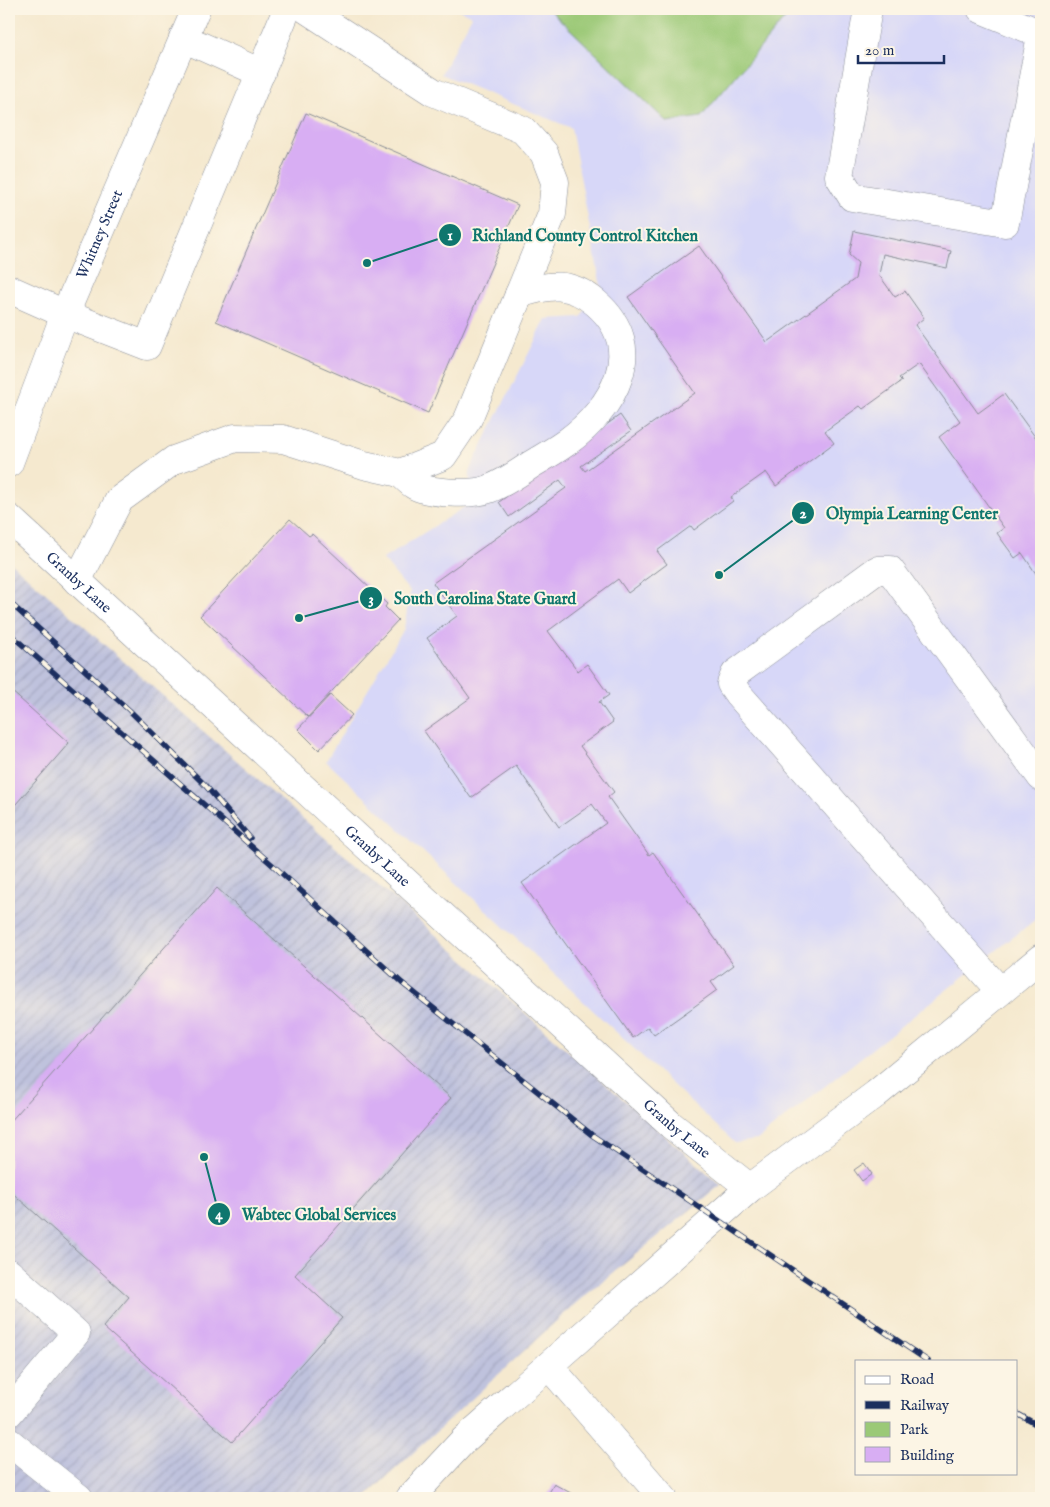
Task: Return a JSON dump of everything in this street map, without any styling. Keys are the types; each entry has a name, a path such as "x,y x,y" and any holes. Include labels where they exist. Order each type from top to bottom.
{"street":[{"name":"Whitney Street","path":"9,463 65,314 196,9"},
{"path":"9,288 65,314 147,346 287,9"},
{"path":"306,9 433,92 523,130 544,153 555,182 552,214 468,419 443,456 400,473"},
{"path":"868,9 839,176 852,197 1005,223 1041,35 981,9"},
{"path":"183,38 261,72"},
{"path":"77,581 119,500 174,460 235,438 283,439 364,465 400,473 414,485 433,491 461,492 488,490 568,441 609,397 621,375 624,354 616,329 601,307 585,293 571,287 542,286 518,294"},
{"name":"Granby Lane","path":"9,518 671,1126 750,1188"},
{"path":"1000,991 738,694 731,684 731,679 735,674 877,570 890,570 1041,778"},
{"path":"410,1498 464,1440 750,1188 876,1094 1041,958"},
{"path":"9,1273 76,1333 9,1413"},
{"path":"548,1366 663,1498"},
{"path":"9,1442 62,1493"}],"shaded area":[{"path":"457,9 1041,9 1041,915 757,1140 735,1143 326,761 404,629 410,592 383,559 469,504 470,469 546,319 581,317 601,287 571,128 441,74 472,16"},
{"path":"9,561 721,1185 575,1304 364,1498 9,1498"}],"green space":[{"path":"549,9 793,9 701,117 667,122"}],"building":[{"path":"306,113 518,205 428,413 216,321"},
{"path":"854,231 951,251 947,268 883,254 879,275 895,297 905,291 924,318 915,325 978,413 1004,394 1041,445 1041,581 1022,553 1015,558 1004,543 997,533 1004,528 939,437 960,421 919,364 899,378 902,381 863,409 860,406 825,431 834,443 776,486 766,472 731,497 733,501 694,530 691,526 657,551 667,564 628,593 618,579 548,631 578,671 587,664 609,695 599,702 613,722 580,746 614,792 608,797 649,855 653,852 734,965 711,982 717,990 688,1011 654,1035 648,1027 633,1038 522,883 606,823 592,804 559,827 516,766 471,798 424,731 470,698 427,638 457,616 433,583 566,488 560,480 509,517 499,502 620,415 631,431 581,466 585,471 695,393 628,297 699,246 767,342 855,279 858,263 849,255"},
{"path":"290,519 309,536 312,534 387,604 385,607 398,620 308,717 200,616"},
{"path":"9,689 69,743 9,812"},
{"path":"330,695 352,715 319,750 298,729"},
{"path":"217,888 451,1098 295,1275 342,1318 232,1442 103,1327 129,1297 9,1190 9,1123"},
{"path":"864,1163 872,1174 862,1181 854,1170"},
{"path":"554,1484 580,1498 546,1498"}],"railway":[{"path":"9,602 129,710 205,785 250,838"},
{"path":"9,633 276,868 402,983 592,1135 927,1360"},
{"path":"1018,1414 1041,1427"}],"place":[{"name":"Richland County Control Kitchen","path":"367,263"},
{"name":"Olympia Learning Center","path":"719,575"},
{"name":"South Carolina State Guard","path":"299,618"},
{"name":"Wabtec Global Services","path":"204,1157"}]}
